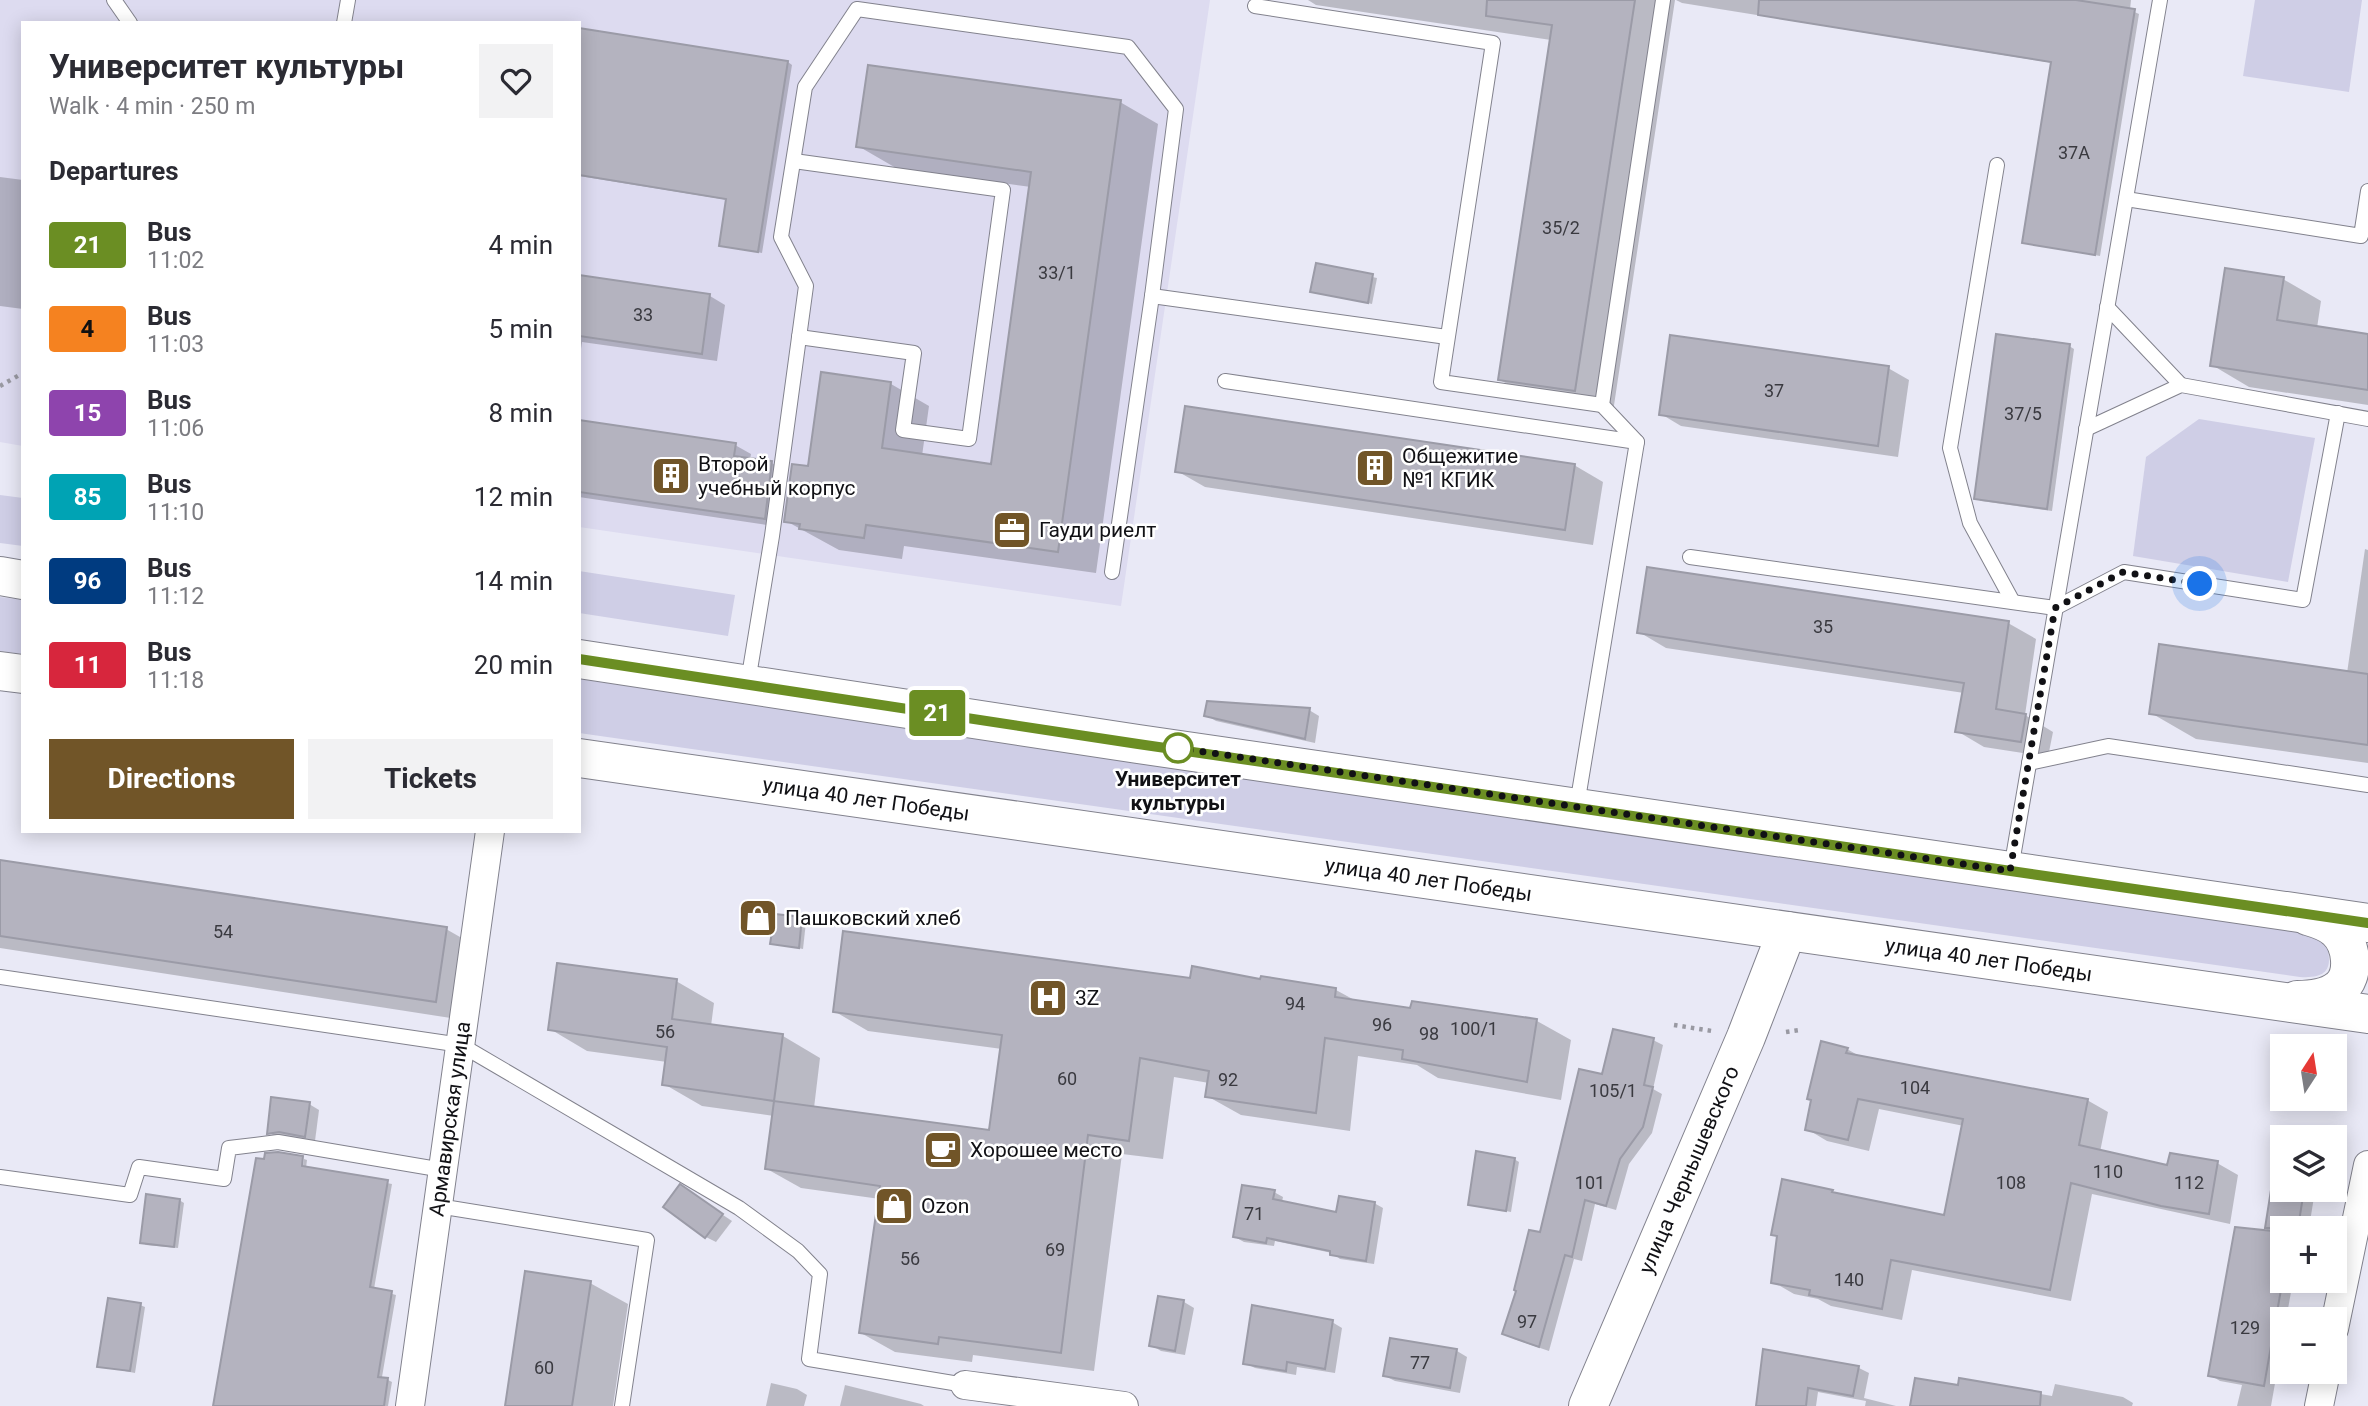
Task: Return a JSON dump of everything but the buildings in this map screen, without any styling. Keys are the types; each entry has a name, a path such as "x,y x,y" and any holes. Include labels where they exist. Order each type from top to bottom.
{"main road":[{"path":"0,576 21,580"},
{"name":"улица 40 лет Победы","path":"581,659 1577,808 2299,912 2367,928"},
{"path":"0,671 21,674"},
{"name":"улица 40 лет Победы","path":"581,758 2368,1014"},
{"name":"улица 40 лет Победы","path":"2278,1000 2312,1000 2331,994 2342,988 2348,977 2351,958 2347,943 2338,931 2327,923 2299,912"},
{"name":"улица Чернышевского","path":"1588,1406 1745,1037 1787,931"}],"street":[{"name":"Армавирская улица","path":"410,1406 490,833"},
{"path":"2339,1307 2368,1166"},
{"path":"2319,1406 2324,1384"},
{"path":"965,1385 1124,1406"}],"lane":[{"path":"114,0 129,21"},
{"path":"344,21 348,0"},
{"path":"1602,405 1663,0"},
{"path":"2010,871 2160,0"},
{"path":"1255,6 1493,43 1441,382 1602,405 1637,442"},
{"path":"748,684 772,536 806,286 781,237 805,87 857,9 1128,47 1177,109 1112,572"},
{"path":"794,161 1003,190 969,439 903,430 914,352 799,337"},
{"path":"1997,165 1950,448 1970,523 2013,603"},
{"path":"2126,199 2361,236 2368,191"},
{"path":"1152,296 1447,337"},
{"path":"2107,307 2181,385"},
{"path":"1225,381 1637,442"},
{"path":"2086,429 2181,385 2368,419"},
{"path":"1690,557 2055,608 2123,572 2303,600 2338,413"},
{"path":"1577,808 1637,442"},
{"path":"2029,763 2108,746 2368,785"},
{"path":"0,977 461,1045 739,1208 798,1251 820,1274 809,1359 965,1385"},
{"path":"0,1177 130,1195 139,1167 224,1179 229,1148 278,1142 443,1170"},
{"path":"438,1206 647,1240 622,1406"}],"path":[{"path":"0,386 21,374"}],"shaded area":[{"path":"0,0 1210,0 1121,606 581,527 581,21 21,21 21,446 0,442"},
{"path":"2255,0 2362,0 2349,92 2243,76"},
{"path":"2199,419 2315,438 2288,582 2133,556 2146,457"},
{"path":"0,495 21,498 21,546 0,543"},
{"path":"581,571 735,595 728,636 581,613"},
{"path":"0,597 21,600 21,654 0,651"},
{"path":"581,679 2306,929 2325,939 2329,963 2324,973 2318,976 2300,977 581,733"}],"bus line":[{"name":"21","path":"581,659 1138,744 2368,923"}],"place":[{"name":"Общежитие №1 КГИК","path":"1375,468"},
{"name":"Второй учебный корпус","path":"671,476"},
{"name":"Гауди риелт","path":"1012,530"},
{"name":"Университет культуры","path":"1178,748"},
{"name":"Пашковский хлеб","path":"758,918"},
{"name":"3Z","path":"1048,998"},
{"name":"Хорошее место","path":"943,1150"},
{"name":"Ozon","path":"894,1206"}],"route":[{"path":"1178,748 2010,871 2055,608 2123,572 2200,584"}]}
